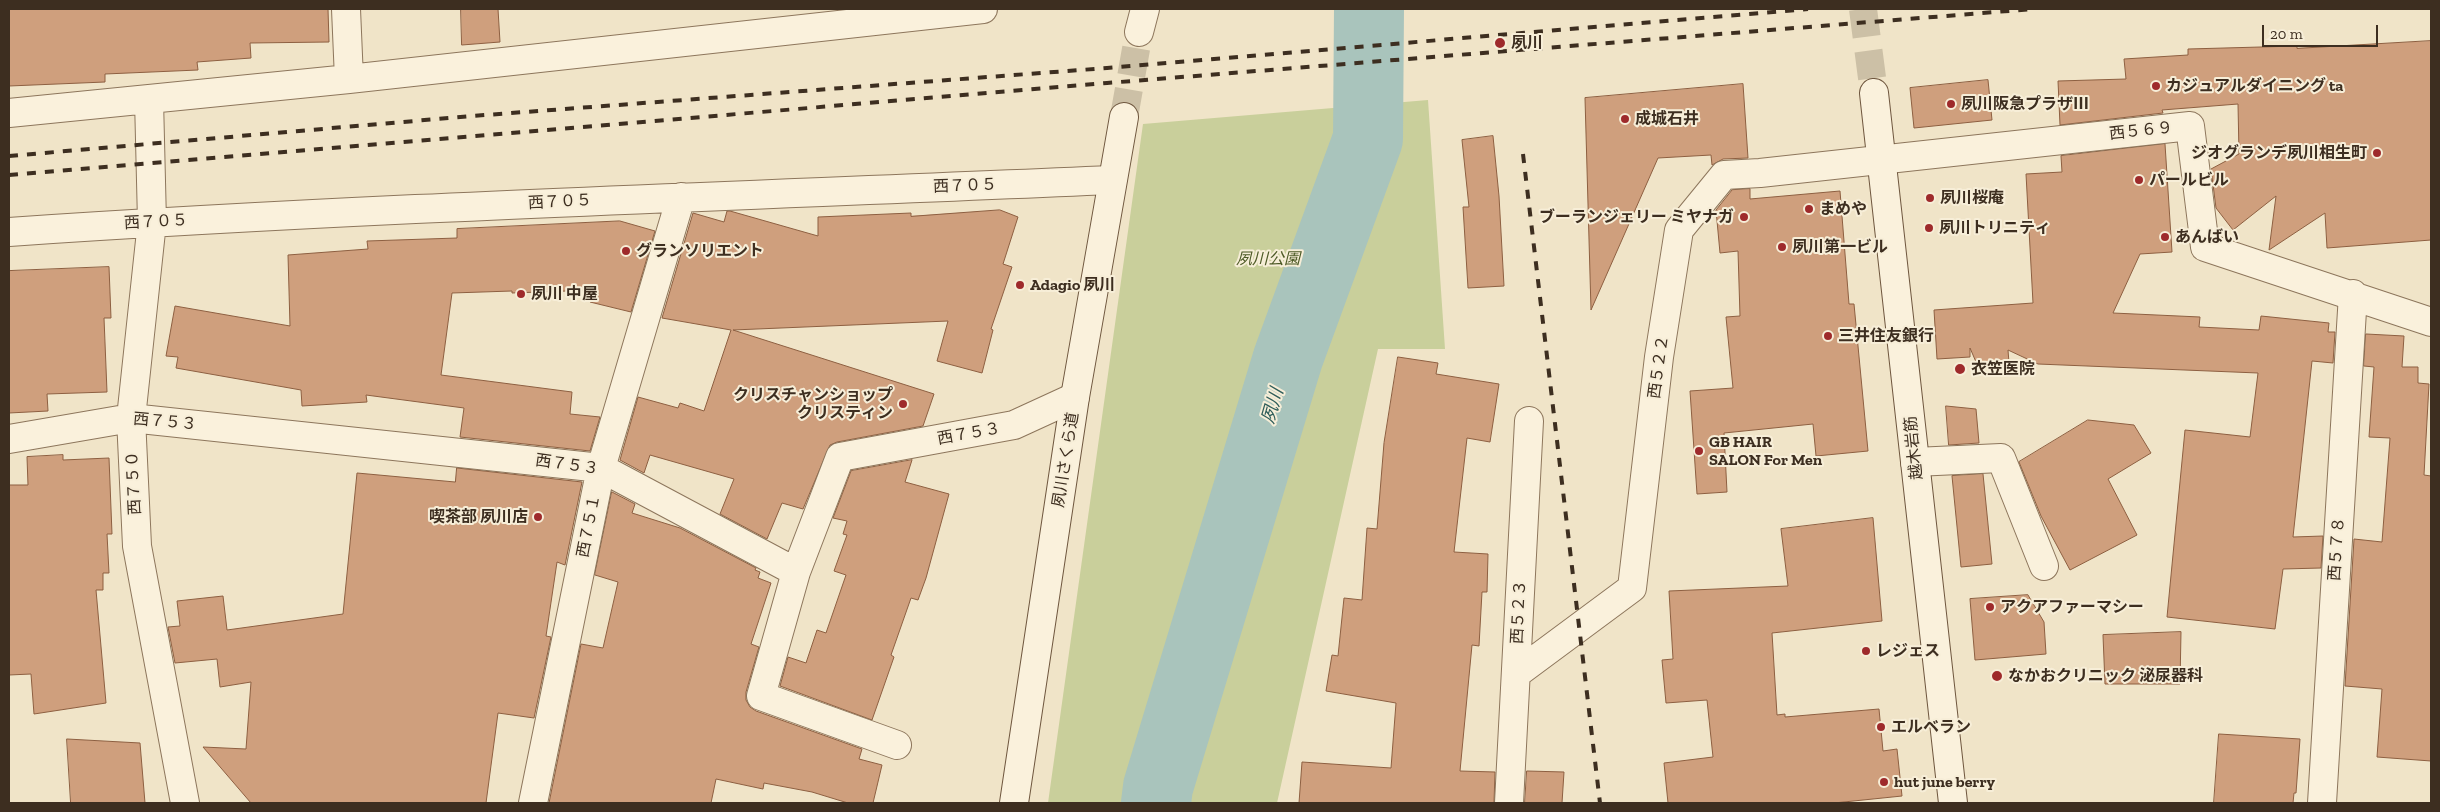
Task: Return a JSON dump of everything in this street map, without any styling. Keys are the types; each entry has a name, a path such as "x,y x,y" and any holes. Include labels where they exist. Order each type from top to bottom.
{"street":[{"path":"346,9 349,79"},
{"path":"9,113 349,79 983,9"},
{"name":"越木岩筋","path":"1874,93 1953,803"},
{"name":"西７５０","path":"149,99 152,222 131,418 137,546 185,803"},
{"name":"夙川さくら道","path":"1014,803 1075,397 1124,117"},
{"name":"西５６９","path":"1882,159 2190,126 2205,247 2353,294 2431,322"},
{"name":"西５２２","path":"1516,674 1632,588 1659,357 1679,230 1724,175 1882,159"},
{"name":"西７０５","path":"9,232 152,222 680,197 1112,180"},
{"name":"西７５１","path":"533,803 601,468 680,197"},
{"name":"西５７８","path":"2322,803 2353,294"},
{"name":"西７５３","path":"9,439 131,418 601,468 796,572 840,458 1014,426 1075,397"},
{"name":"西５２３","path":"1508,803 1529,421"},
{"path":"1915,462 2001,458 2044,566"},
{"path":"796,572 761,696 897,745"}],"green space":[{"name":"夙川公園","path":"1428,100 1445,349 1378,349 1277,803 1048,803 1143,124"}],"building":[{"path":"9,9 328,9 329,42 250,43 251,58 197,62 198,70 105,74 105,82 9,86"},
{"path":"461,9 498,9 500,42 462,45"},
{"path":"2431,41 2431,240 2327,248 2325,213 2269,250 2276,196 2233,230 2216,208 2211,169 2239,154 2238,104 2162,110 2163,113 2060,125 2058,81 2126,79 2124,59 2188,55 2188,49 2297,46 2297,48"},
{"name":"夙川阪急プラザⅢ","path":"1988,80 1992,120 1914,128 1910,88"},
{"path":"1743,84 1748,158 1723,159 1712,165 1711,155 1658,158 1591,310 1585,98"},
{"path":"1493,136 1499,196 1504,286 1468,288 1463,207 1469,207 1462,140"},
{"path":"2165,144 2172,252 2140,254 2113,313 2200,317 2199,327 2259,330 2261,316 2329,323 2328,332 2335,332 2333,363 2312,361 2293,537 2323,536 2321,568 2283,569 2275,629 2167,617 2185,430 2250,437 2258,373 2038,364 2008,350 2009,363 1976,362 1970,348 1970,357 1937,359 1934,310 2033,303 2026,174 2062,172 2061,156"},
{"path":"1750,189 1750,199 1840,191 1849,304 1854,304 1868,451 1816,456 1813,424 1724,433 1727,492 1697,494 1690,391 1733,388 1726,317 1740,316 1738,251 1720,253 1716,210 1732,190"},
{"path":"1000,210 1018,217 1003,264 1012,267 991,329 993,330 982,373 937,361 948,321 733,330 934,394 923,426 837,442 830,445 803,509 782,503 767,539 720,514 734,479 650,455 644,473 620,460 638,397 678,408 680,403 704,411 731,330 662,318 693,213 724,222 727,211 730,211 818,236 818,217 911,213 911,216"},
{"path":"620,221 655,231 631,312 590,302 594,290 452,293 441,375 572,392 570,414 600,417 590,451 460,437 464,408 366,395 367,402 302,406 301,390 176,368 178,357 166,356 175,306 290,326 288,255 368,249 367,241 457,238 457,229"},
{"path":"109,267 111,318 104,318 107,392 47,394 48,411 9,413 9,271"},
{"path":"2366,334 2404,336 2402,367 2418,367 2418,383 2429,384 2424,475 2431,476 2431,761 2377,757 2382,689 2345,686 2354,539 2382,542 2390,438 2369,437 2374,367 2364,366"},
{"path":"1398,357 1438,363 1436,374 1499,384 1490,442 1467,438 1454,552 1488,554 1487,592 1482,592 1479,646 1472,645 1460,771 1495,772 1494,803 1299,803 1302,762 1391,768 1396,703 1326,691 1332,655 1338,656 1344,598 1362,600 1367,528 1377,529 1384,443"},
{"path":"1946,406 1976,409 1979,443 1949,445"},
{"path":"2088,420 2134,425 2151,453 2108,479 2137,535 2070,570 2041,516 2019,462"},
{"path":"63,455 63,460 109,458 112,534 107,534 109,573 103,573 103,590 96,590 106,703 34,714 31,674 9,675 9,485 28,485 27,457"},
{"path":"912,460 905,482 949,494 926,578 918,600 911,598 891,655 894,657 872,720 780,686 788,657 806,663 817,630 826,633 846,575 834,571 847,535 843,534 847,521 833,518 851,471"},
{"path":"457,468 582,482 565,565 557,562 546,636 551,637 534,718 498,713 486,803 251,803 203,747 246,749 251,682 220,687 217,659 175,663 168,627 180,626 177,601 223,596 227,630 343,614 357,473 455,482"},
{"path":"1983,474 1992,564 1961,567 1952,476"},
{"path":"612,492 635,504 632,513 680,528 756,568 755,570 760,572 758,578 771,583 751,644 759,647 746,692 746,700 750,707 756,711 862,749 859,759 882,765 873,803 848,803 812,792 764,783 763,789 716,779 711,803 549,803 581,644 603,648 618,582 595,575"},
{"path":"1873,518 1882,621 1772,633 1777,715 1785,714 1785,717 1879,709 1883,751 1897,749 1902,796 1834,803 1668,803 1664,763 1713,757 1707,700 1666,703 1662,660 1673,659 1669,591 1788,586 1781,529"},
{"path":"2028,595 2044,622 2046,654 1975,660 1970,599"},
{"path":"2181,632 2180,684 2105,684 2103,635"},
{"path":"2219,734 2300,739 2296,793 2294,793 2293,803 2214,803"},
{"path":"67,739 140,743 145,803 71,803"},
{"path":"1527,771 1564,772 1562,803 1525,803"}],"waterway":[{"name":"夙川","path":"1156,803 1158,787 1288,358 1368,139 1369,9"}],"tunnel":[{"path":"1863,9 1874,93"},
{"path":"1124,117 1139,32"}],"railway":[{"path":"9,156 472,116 1107,68 1808,9"},
{"path":"9,175 1107,83 2033,9"},
{"path":"1523,154 1600,803"}],"place":[{"name":"夙川","path":"1500,43"},
{"name":"カジュアルダイニング ta","path":"2156,86"},
{"name":"夙川阪急プラザⅢ","path":"1951,104"},
{"name":"成城石井","path":"1625,119"},
{"name":"ジオグランデ夙川相生町","path":"2377,153"},
{"name":"パールビル","path":"2139,180"},
{"name":"夙川桜庵","path":"1930,198"},
{"name":"まめや","path":"1809,209"},
{"name":"ブーランジェリー ミヤナガ","path":"1744,217"},
{"name":"夙川トリニティ","path":"1929,228"},
{"name":"あんばい","path":"2165,237"},
{"name":"夙川第一ビル","path":"1782,247"},
{"name":"グランソリエント","path":"626,251"},
{"name":"Adagio 夙川","path":"1020,285"},
{"name":"夙川 中屋","path":"521,294"},
{"name":"三井住友銀行","path":"1828,336"},
{"name":"衣笠医院","path":"1960,369"},
{"name":"クリスチャンショップ クリスティン","path":"903,404"},
{"name":"GB HAIR SALON For Men","path":"1699,451"},
{"name":"喫茶部 夙川店","path":"538,517"},
{"name":"アクアファーマシー","path":"1990,607"},
{"name":"レジェス","path":"1866,651"},
{"name":"なかおクリニック 泌尿器科","path":"1997,676"},
{"name":"エルベラン","path":"1881,727"},
{"name":"hut june berry","path":"1884,782"}]}
